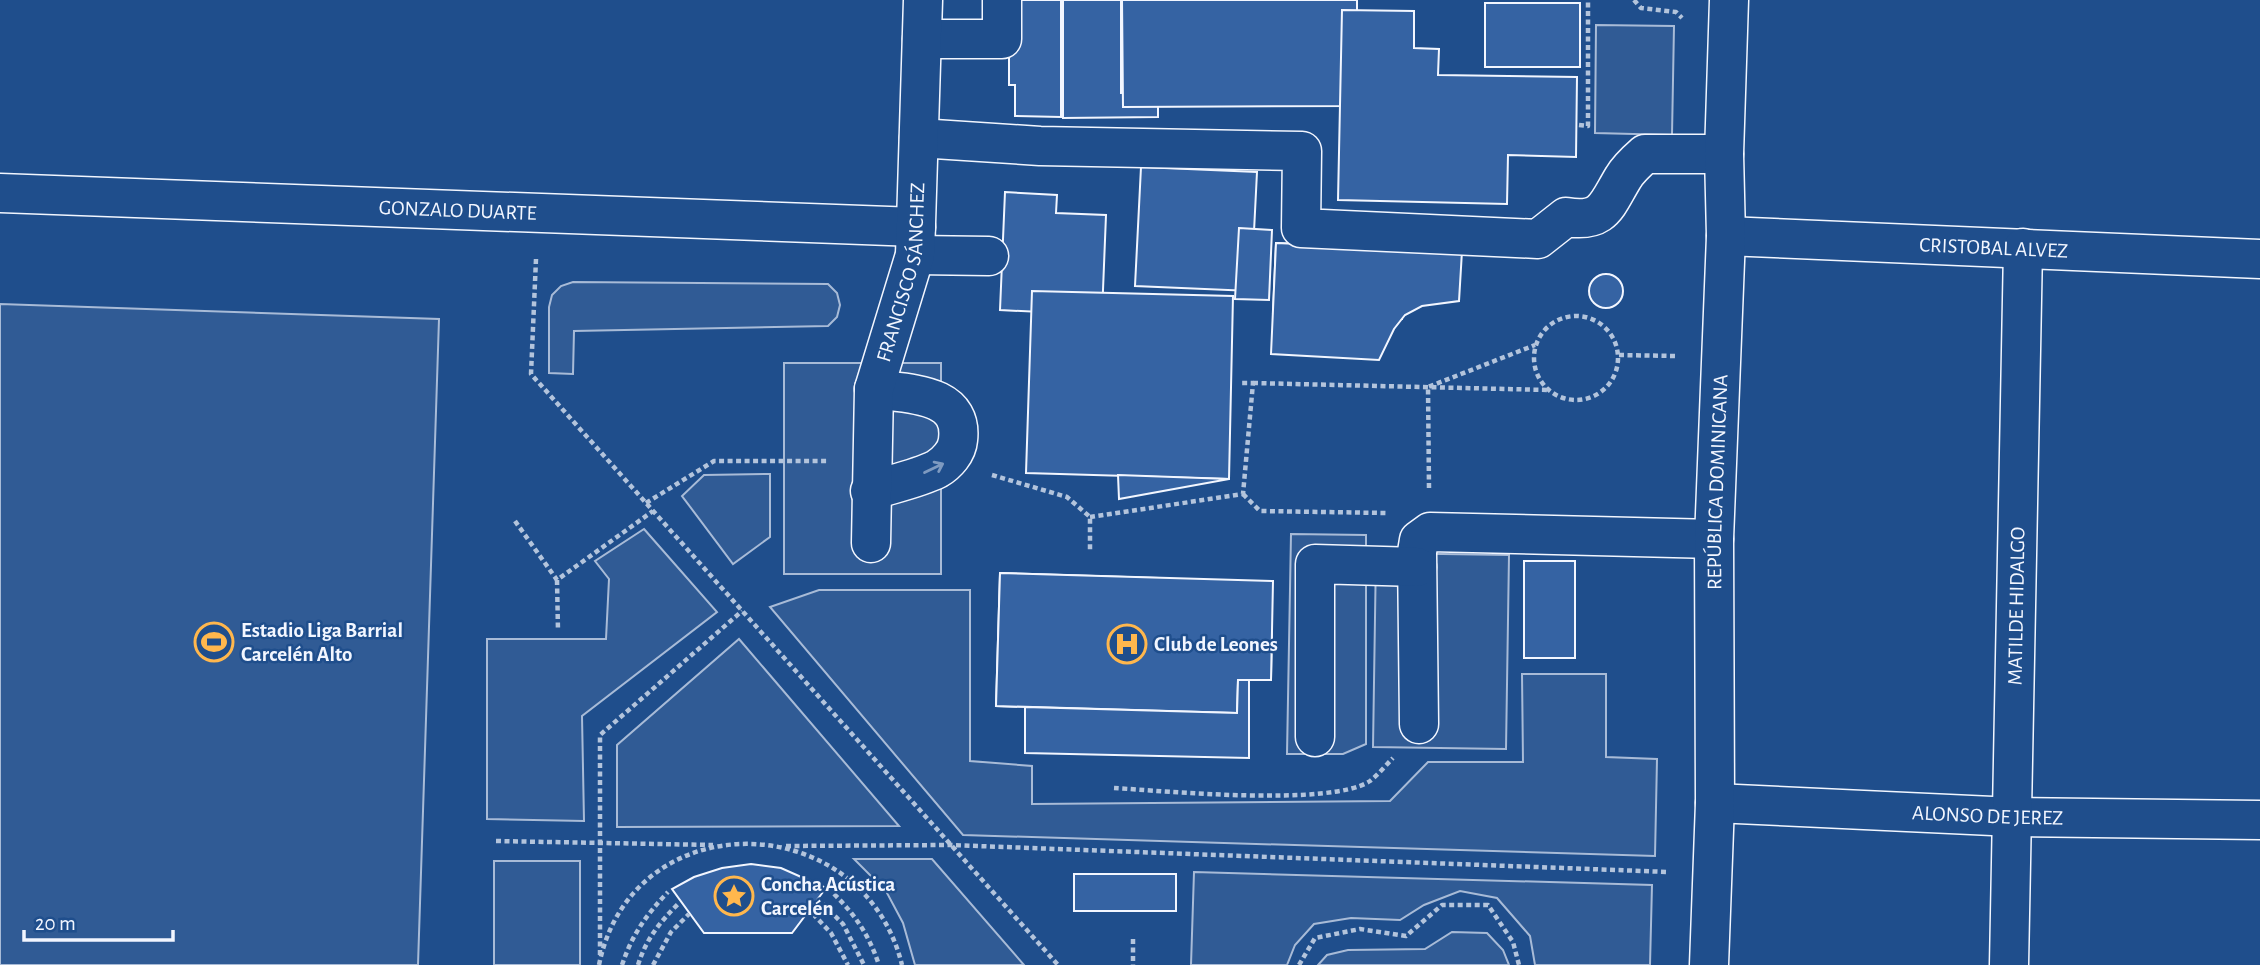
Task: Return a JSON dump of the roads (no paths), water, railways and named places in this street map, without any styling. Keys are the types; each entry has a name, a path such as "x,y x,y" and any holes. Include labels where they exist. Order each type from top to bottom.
{"street":[{"name":"FRANCISCO SÁNCHEZ","path":"871,543 870,476 874,389 916,241 923,0"},
{"path":"922,39 1002,39 1002,0"},
{"name":"REPÚBLICA DOMINICANA","path":"1709,965 1715,803 1714,538 1726,236 1724,3"},
{"path":"919,138 1040,146 1302,151 1301,228 1538,239 1566,217 1581,219 1605,209 1613,201 1624,175 1645,154 1724,154"},
{"name":"GONZALO DUARTE","path":"0,193 539,213 916,241 989,256"},
{"name":"CRISTOBAL ALVEZ","path":"1726,236 2260,260"},
{"name":"MATILDE HIDALGO","path":"2009,965 2014,817 2023,248"},
{"path":"870,476 937,469 951,458 958,442 958,424 949,408 935,397 874,389"},
{"path":"1419,724 1417,567 1419,540 1430,523 1714,538"},
{"path":"1315,737 1315,564 1417,567"},
{"name":"ALONSO DE JEREZ","path":"1715,803 2014,817 2260,820"}],"place":[{"name":"Estadio Liga Barrial Carcelén Alto","path":"214,642"},
{"name":"Club de Leones","path":"1127,644"},
{"name":"Concha Acústica Carcelén","path":"734,896"}]}
